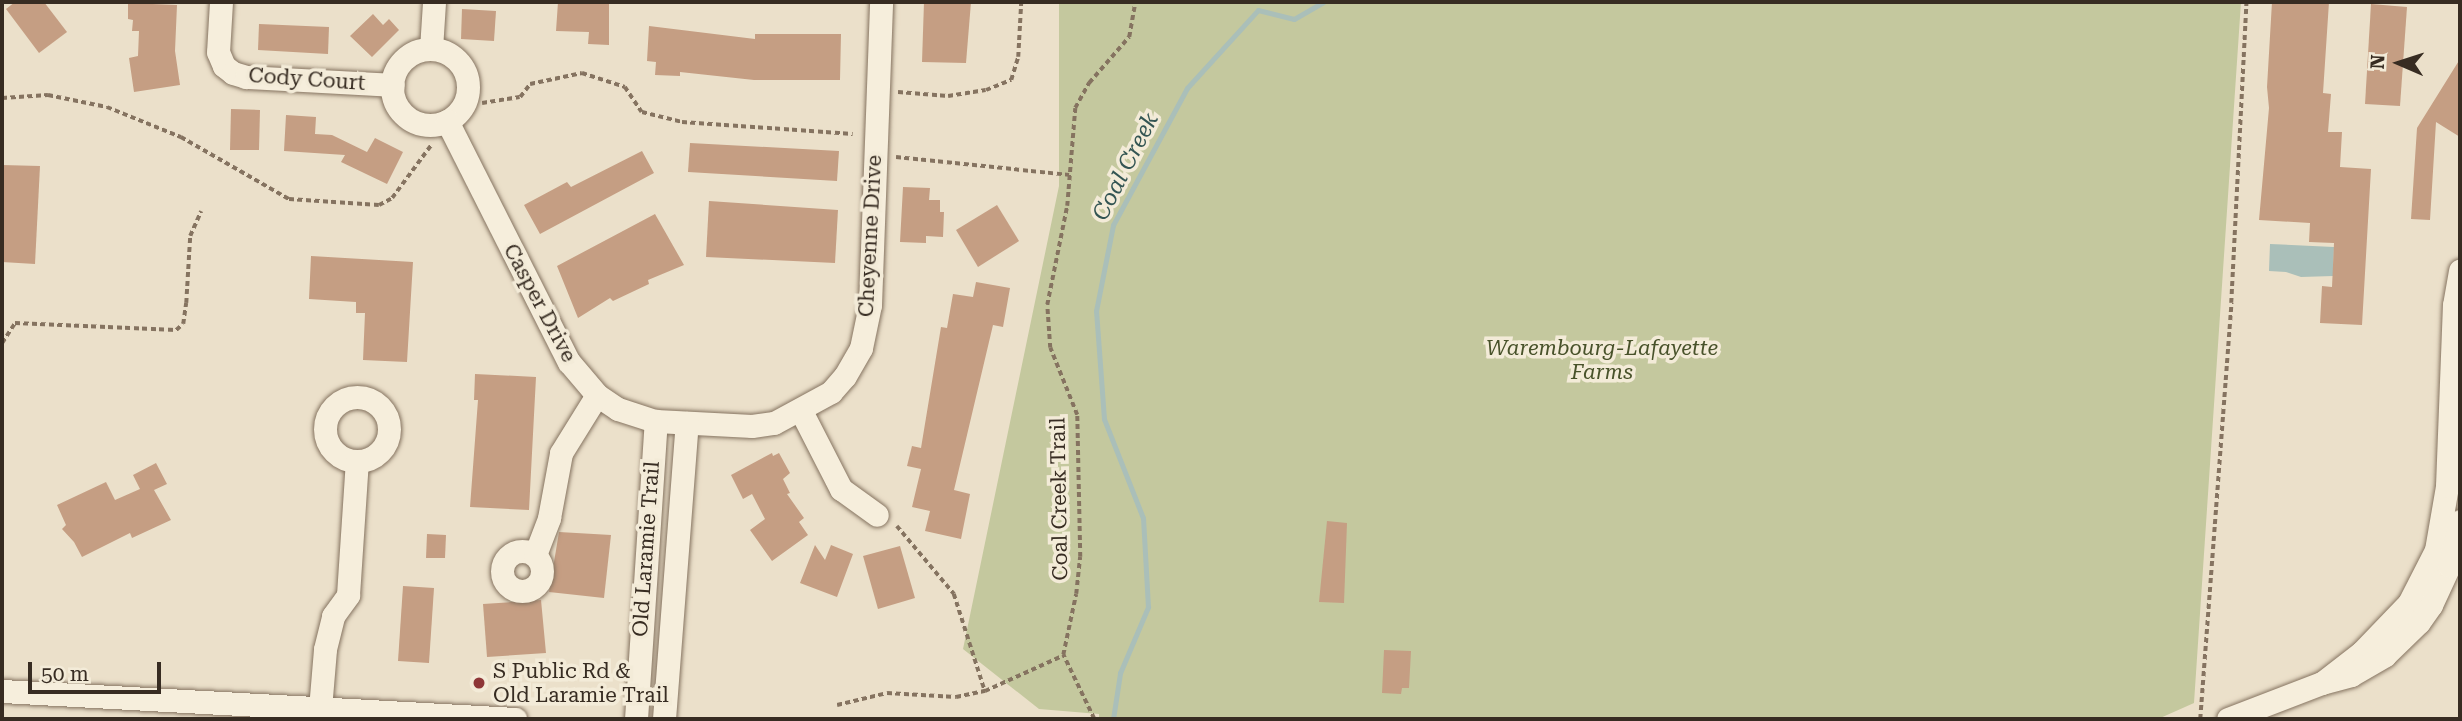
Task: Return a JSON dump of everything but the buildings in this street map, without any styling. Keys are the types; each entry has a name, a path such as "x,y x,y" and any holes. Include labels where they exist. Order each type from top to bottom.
{"street":[{"name":"Cody Court","path":"221,2 218,52 225,66 241,76 393,85"},
{"path":"431,49 434,2"},
{"name":"Cheyenne Drive","path":"688,423 752,426 774,423 801,411 831,392 845,376 861,348 870,305 881,2"},
{"path":"431,49 442,51 460,63 468,83 464,104 447,121 427,125 406,116 398,107 393,85 395,74 409,55 431,49"},
{"name":"Casper Drive","path":"447,121 569,362 597,395 618,408 656,421 688,423"},
{"path":"2322,683 2362,652 2409,603 2436,550 2447,486 2454,305 2460,271"},
{"path":"536,555 549,518 561,453 597,395"},
{"path":"801,411 841,489 887,520"},
{"name":"Old Laramie Trail","path":"636,719 656,421"},
{"name":"Old Laramie Trail","path":"664,719 688,423"},
{"path":"314,712 333,616 348,594 358,461"},
{"path":"2228,719 2362,670 2385,655 2419,622 2443,581 2460,521"},
{"path":"2,691 314,712 514,719"}],"path":[{"path":"878,94 948,96 986,90 1011,80 1018,57 1021,2"},
{"name":"Coal Creek Trail","path":"1063,655 1076,594 1080,556 1077,415 1061,382 1046,326 1047,305 1067,206 1071,127 1075,108 1089,83 1129,37 1135,2"},
{"path":"2200,719 2231,303 2246,2"},
{"path":"482,103 520,97 530,84 582,73 625,86 642,112 682,122 853,134"},
{"path":"2,98 48,95 107,107 181,137 289,199 379,205 392,198 432,144"},
{"path":"896,157 1069,174"},
{"path":"2,343 15,323 176,330 183,324 187,303 190,236 201,211"},
{"path":"887,520 954,594 985,691"},
{"path":"836,705 887,692 956,697 985,691 1063,655 1094,719"}],"green space":[{"name":"Warembourg-Lafayette Farms","path":"1059,2 2241,2 2194,703 2158,719 1099,719 1099,714 1039,709 963,649 1059,186"}],"water":[{"path":"2270,244 2334,247 2333,276 2301,277 2286,272 2269,271"}],"waterway":[{"name":"Coal Creek","path":"1113,719 1120,673 1148,607 1143,518 1104,419 1096,311 1113,225 1187,88 1258,10 1294,19 1323,2"}],"place":[{"name":"S Public Rd & Old Laramie Trail","path":"479,683"}]}
